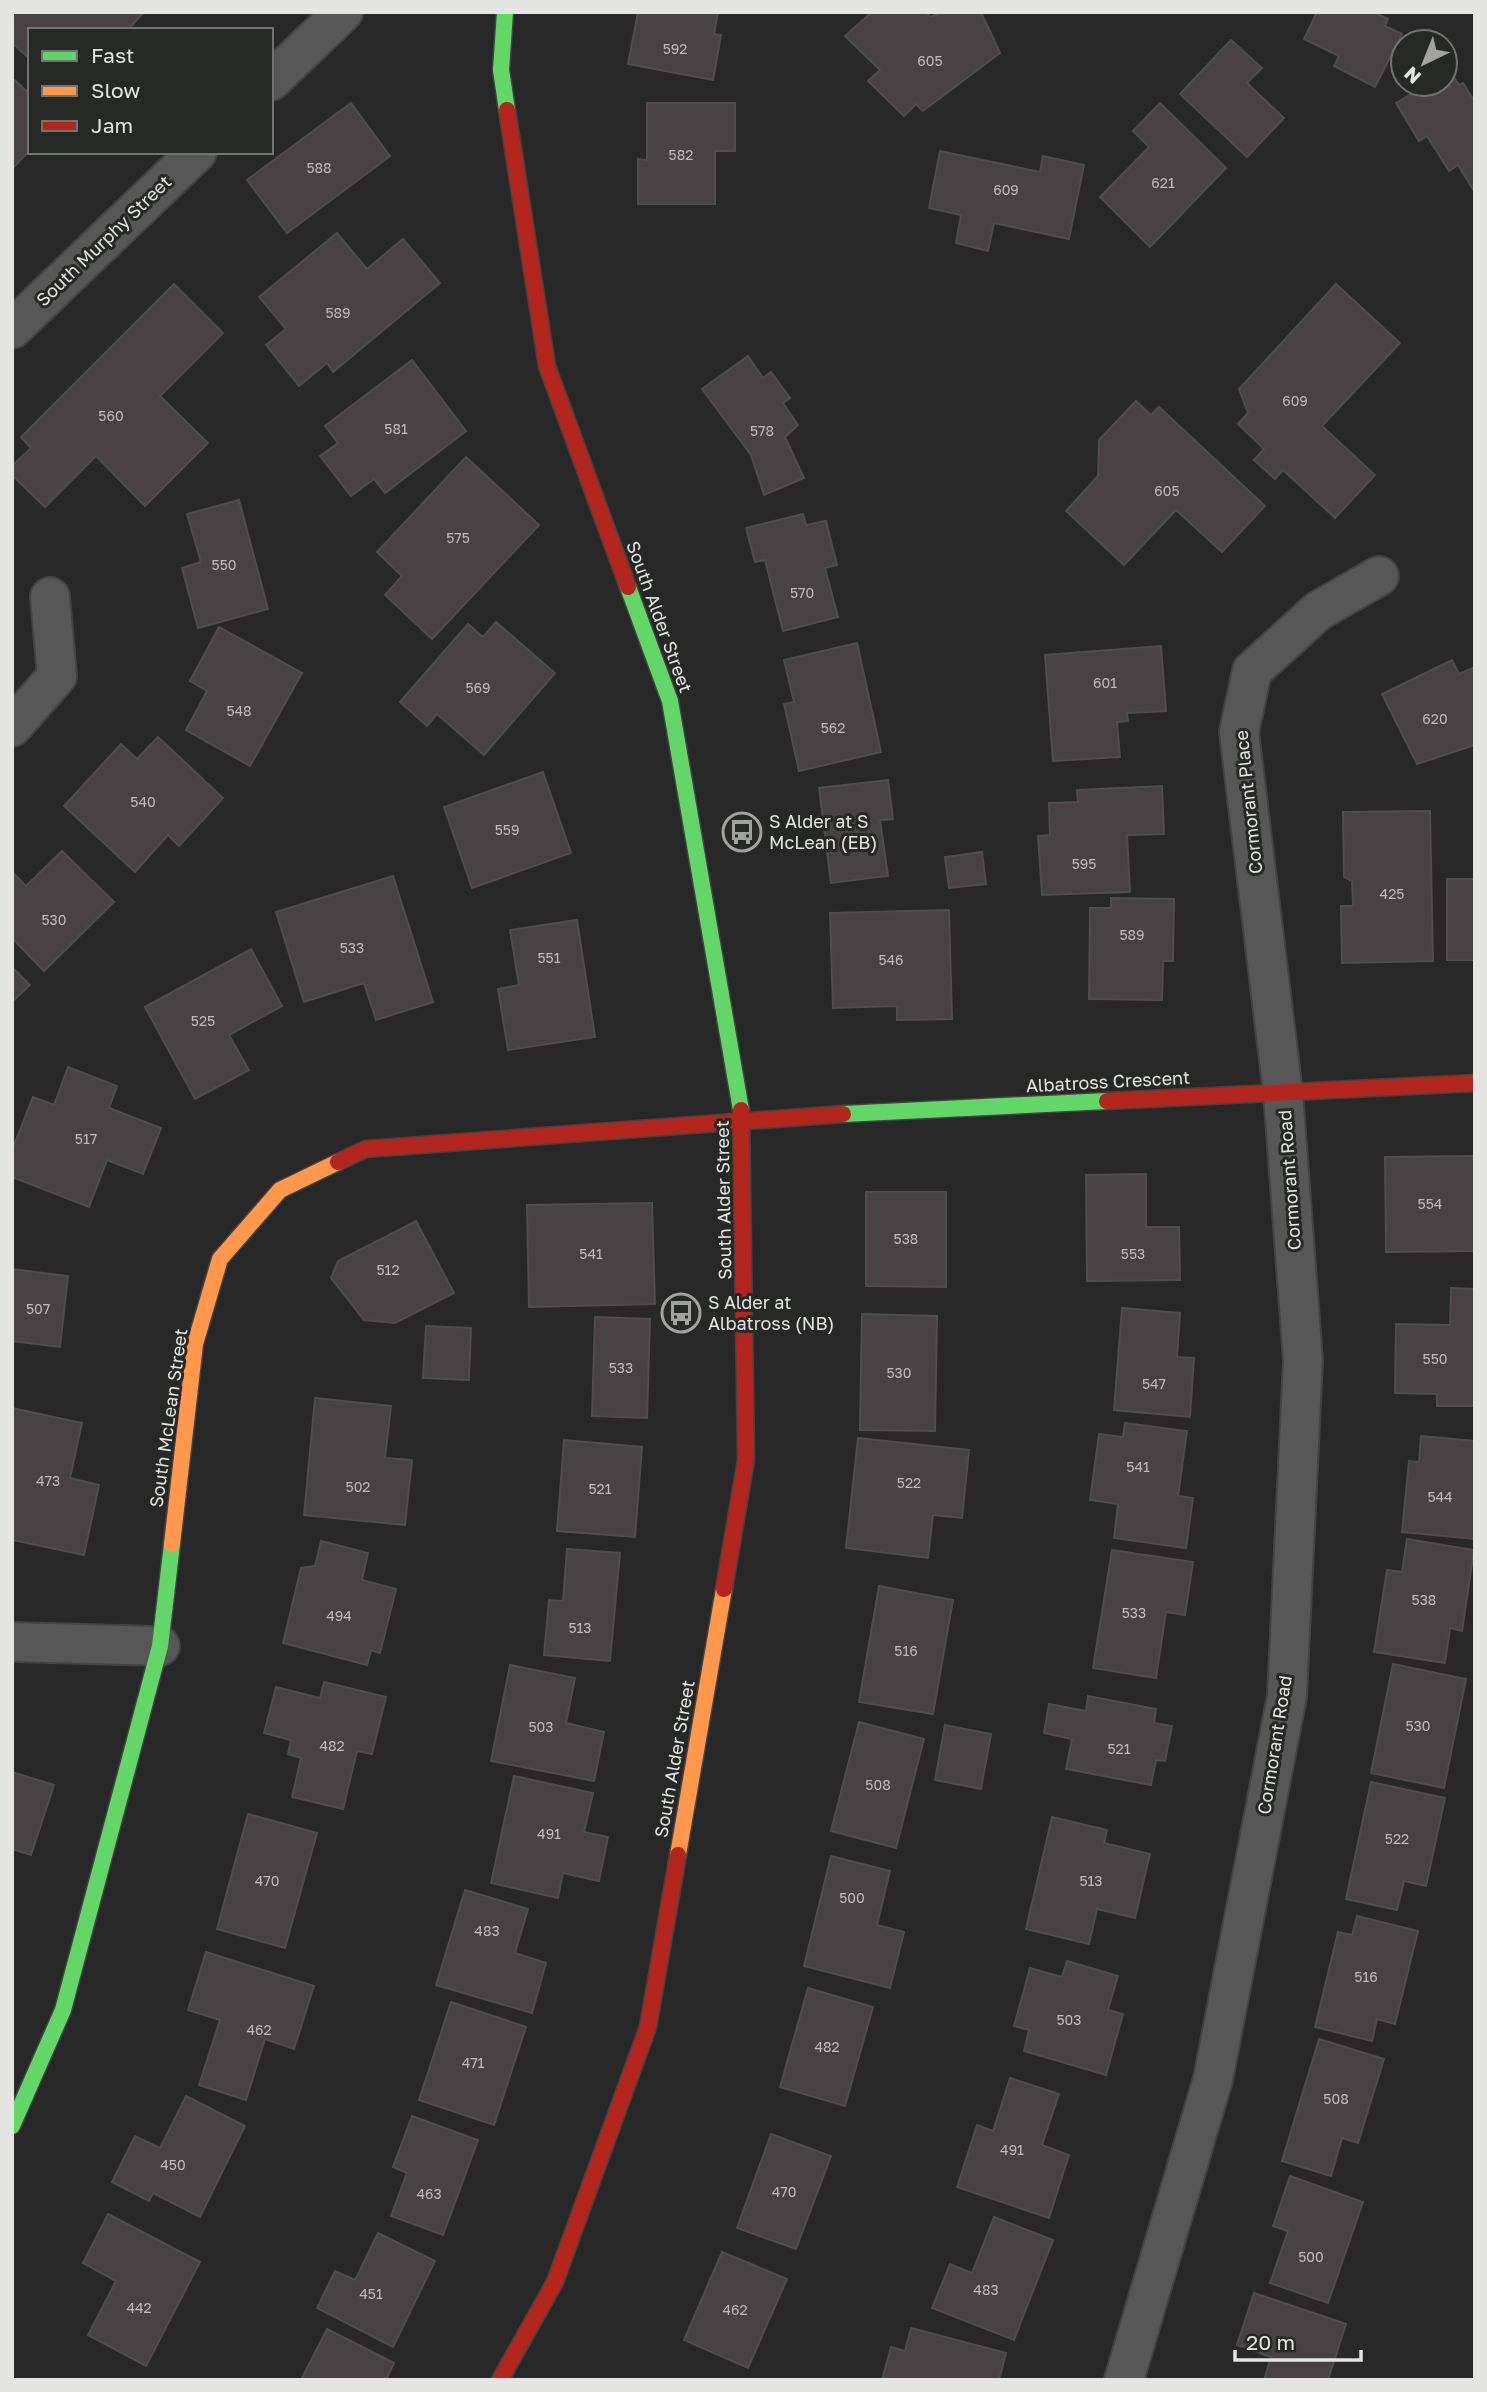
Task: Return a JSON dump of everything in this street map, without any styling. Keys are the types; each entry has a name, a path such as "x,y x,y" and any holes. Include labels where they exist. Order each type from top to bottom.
{"street":[{"path":"273,79 342,12"},
{"name":"South Alder Street","path":"500,2380 555,2282 648,2027 746,1460 743,1119 670,701 547,366 501,69 505,12"},
{"name":"South Murphy Street","path":"12,329 195,154"},
{"name":"Cormorant Place","path":"1283,1093 1239,732 1252,671 1318,611 1379,576"},
{"path":"12,727 57,676 50,597"},
{"name":"Albatross Crescent","path":"743,1119 1475,1083"},
{"name":"Cormorant Road","path":"1124,2380 1213,2079 1287,1696 1303,1360 1283,1093"},
{"name":"South McLean Street","path":"12,2126 63,2010 160,1646 195,1344 220,1259 280,1189 366,1149 743,1119"},
{"path":"12,1642 160,1646"}],"building":[{"path":"14,12 143,13 130,28 28,28 28,57 12,43"},
{"path":"638,12 718,12 714,34 721,35 713,80 628,64"},
{"path":"872,12 925,12 931,17 942,12 981,12 1000,53 923,111 916,104 904,116 868,81 880,70 845,36"},
{"path":"1317,12 1374,12 1388,19 1385,26 1389,28 1389,60 1375,87 1334,66 1339,56 1304,39"},
{"path":"1231,40 1262,68 1247,83 1284,118 1247,157 1180,94"},
{"path":"12,78 28,92 28,152 12,169"},
{"path":"1463,83 1475,102 1475,193 1458,165 1449,171 1427,136 1419,141 1396,103 1404,98 1459,98 1459,85"},
{"path":"351,103 390,156 287,233 247,180"},
{"path":"647,103 735,103 735,151 715,151 715,204 638,204 638,159 647,160"},
{"path":"1160,103 1226,168 1150,247 1100,197 1149,147 1133,131"},
{"path":"940,151 1040,172 1043,156 1084,165 1069,239 994,223 988,251 956,243 961,215 929,208"},
{"path":"337,233 367,269 403,239 440,283 333,372 327,363 299,386 266,345 286,329 259,297"},
{"path":"174,284 223,333 160,396 208,443 145,506 96,456 45,507 12,475 12,466 31,448 21,437"},
{"path":"1336,284 1400,343 1322,426 1375,475 1335,518 1283,470 1275,479 1254,460 1264,449 1238,424 1248,413 1239,389"},
{"path":"748,356 763,378 771,372 790,398 783,403 798,425 785,437 804,478 764,495 751,455 702,389"},
{"path":"412,360 466,431 385,493 374,479 351,496 320,456 338,443 325,426"},
{"path":"1136,401 1151,415 1159,407 1265,506 1222,552 1176,510 1124,565 1066,511 1098,476 1099,440"},
{"path":"466,457 539,525 432,639 385,595 402,576 377,552"},
{"path":"239,500 268,609 198,628 182,568 201,562 187,514"},
{"path":"803,514 806,525 826,521 837,565 825,568 838,617 783,631 765,560 755,562 746,528"},
{"path":"496,622 555,673 484,755 437,714 427,726 400,702 468,624 483,637"},
{"path":"219,627 302,673 250,766 186,730 207,691 190,681"},
{"path":"857,643 881,752 799,771 784,704 794,702 784,660"},
{"path":"1161,646 1166,711 1127,713 1128,721 1117,722 1120,757 1053,761 1045,655"},
{"path":"1452,660 1459,674 1475,667 1475,745 1417,764 1382,694"},
{"path":"158,737 223,798 179,846 168,835 135,872 64,806 121,744 137,759"},
{"path":"543,772 571,853 472,888 444,807"},
{"path":"888,780 893,819 880,820 888,876 831,883 819,788"},
{"path":"1162,786 1164,834 1127,835 1130,892 1042,895 1038,836 1050,835 1049,803 1078,802 1077,790"},
{"path":"1430,811 1433,961 1342,963 1341,906 1353,906 1352,881 1344,877 1343,812"},
{"path":"62,851 114,902 44,971 12,938 12,872 26,886"},
{"path":"982,852 986,884 949,888 945,857"},
{"path":"393,876 433,1002 376,1020 364,983 304,1002 276,912"},
{"path":"1447,879 1475,879 1475,960 1447,960"},
{"path":"1111,898 1174,899 1173,961 1163,961 1162,1000 1089,999 1090,908 1111,908"},
{"path":"949,910 952,1019 897,1020 897,1006 833,1008 830,913"},
{"path":"577,920 595,1037 508,1050 498,989 519,985 510,930"},
{"path":"251,949 282,1006 229,1035 249,1070 195,1099 145,1007"},
{"path":"12,967 30,985 12,1002"},
{"path":"68,1067 117,1086 109,1108 161,1128 143,1174 107,1160 89,1207 12,1177 12,1150 33,1097 54,1105"},
{"path":"1475,1156 1475,1251 1386,1252 1385,1157"},
{"path":"1146,1174 1146,1227 1179,1227 1180,1280 1087,1281 1086,1175"},
{"path":"866,1192 946,1192 946,1287 866,1286"},
{"path":"652,1203 655,1304 529,1307 527,1205"},
{"path":"416,1221 454,1293 395,1323 364,1320 331,1278 338,1261"},
{"path":"12,1269 68,1276 60,1347 12,1341"},
{"path":"1451,1288 1475,1289 1475,1406 1437,1406 1437,1394 1395,1393 1396,1324 1450,1325"},
{"path":"1122,1308 1180,1313 1177,1357 1194,1358 1190,1417 1114,1410"},
{"path":"862,1314 937,1316 935,1431 860,1430"},
{"path":"595,1317 650,1319 647,1418 592,1416"},
{"path":"426,1326 471,1328 469,1380 423,1378"},
{"path":"315,1398 391,1406 385,1458 412,1460 405,1525 304,1515"},
{"path":"12,1408 82,1423 70,1478 99,1485 84,1555 12,1540"},
{"path":"1125,1423 1187,1431 1178,1496 1193,1498 1186,1548 1114,1538 1118,1504 1090,1500 1099,1434 1123,1437"},
{"path":"1421,1436 1475,1441 1475,1539 1402,1532 1409,1461 1419,1462"},
{"path":"858,1438 969,1450 962,1518 933,1515 928,1558 846,1548"},
{"path":"564,1440 642,1447 635,1537 557,1531"},
{"path":"1407,1539 1474,1550 1462,1631 1450,1628 1445,1663 1374,1652 1387,1570 1402,1572"},
{"path":"321,1541 368,1553 362,1580 396,1589 380,1653 371,1650 367,1665 283,1643 301,1568 315,1566"},
{"path":"567,1549 620,1553 610,1661 544,1655 549,1600 563,1601"},
{"path":"1112,1550 1193,1562 1185,1615 1166,1612 1156,1678 1093,1668"},
{"path":"879,1586 953,1600 933,1714 859,1702"},
{"path":"1393,1664 1466,1679 1444,1788 1371,1773"},
{"path":"510,1665 575,1678 566,1723 604,1732 594,1781 491,1761"},
{"path":"324,1682 386,1697 372,1754 357,1751 343,1809 292,1797 301,1758 288,1754 291,1740 264,1733 276,1687 320,1698"},
{"path":"1088,1696 1156,1709 1154,1723 1172,1726 1165,1761 1156,1760 1151,1785 1066,1769 1072,1739 1044,1733 1049,1704 1086,1711"},
{"path":"859,1722 924,1739 896,1848 831,1831"},
{"path":"945,1725 991,1734 981,1789 935,1780"},
{"path":"12,1772 54,1785 31,1855 12,1849"},
{"path":"514,1776 593,1793 584,1832 608,1837 599,1881 563,1873 558,1898 491,1883"},
{"path":"1371,1782 1445,1798 1426,1886 1404,1881 1397,1910 1346,1899"},
{"path":"248,1814 317,1833 285,1948 217,1929"},
{"path":"1052,1817 1107,1830 1104,1843 1150,1854 1135,1918 1097,1909 1089,1944 1026,1929"},
{"path":"831,1856 890,1871 877,1925 904,1932 890,1988 804,1966"},
{"path":"465,1890 528,1909 515,1953 546,1963 532,2013 436,1985"},
{"path":"1357,1916 1418,1931 1395,2024 1377,2019 1372,2041 1315,2027 1338,1932 1352,1935"},
{"path":"206,1952 314,1986 294,2049 265,2039 246,2100 199,2085 220,2020 188,2010"},
{"path":"1067,1961 1118,1976 1108,2010 1123,2014 1106,2075 1024,2051 1029,2030 1014,2026 1030,1968 1062,1977"},
{"path":"808,1988 873,2007 845,2106 780,2087"},
{"path":"451,2002 526,2027 494,2125 419,2100"},
{"path":"1319,2039 1384,2059 1358,2143 1342,2138 1331,2176 1282,2161"},
{"path":"1010,2078 1059,2094 1042,2145 1069,2155 1049,2218 957,2187 977,2125 993,2131"},
{"path":"186,2096 245,2126 200,2217 153,2193 149,2201 112,2182 135,2136 160,2148"},
{"path":"412,2116 478,2140 443,2235 391,2216 407,2173 393,2167"},
{"path":"771,2134 831,2156 796,2249 737,2228"},
{"path":"1290,2176 1363,2202 1328,2303 1270,2283 1288,2231 1273,2226"},
{"path":"108,2214 200,2262 146,2366 88,2335 116,2281 83,2263"},
{"path":"994,2217 1053,2240 1014,2340 932,2308 950,2264 972,2273"},
{"path":"378,2233 435,2261 393,2347 317,2308 335,2271 355,2280"},
{"path":"722,2252 787,2279 748,2368 684,2340"},
{"path":"1254,2293 1346,2324 1328,2380 1264,2380 1271,2357 1237,2345"},
{"path":"911,2328 1006,2353 999,2380 882,2380 891,2347 905,2351"},
{"path":"327,2329 394,2363 386,2380 301,2380"}],"traffic: fast":[{"path":"505,12 501,70 507,110"},
{"path":"628,587 670,701 741,1110"},
{"path":"843,1114 1107,1101"},
{"path":"12,2126 63,2010 160,1646 172,1544"}],"traffic: slow":[{"path":"172,1544 195,1344 220,1259 280,1190 338,1162"},
{"path":"678,1855 724,1589"}],"traffic: jam":[{"path":"507,110 547,366 628,587"},
{"path":"1107,1101 1475,1083"},
{"path":"724,1589 746,1460 741,1110"},
{"path":"338,1162 366,1149 843,1114"},
{"path":"500,2380 555,2282 648,2027 678,1855"}],"place":[{"name":"S Alder at S McLean (EB)","path":"742,832"},
{"name":"S Alder at Albatross (NB)","path":"681,1313"}]}
